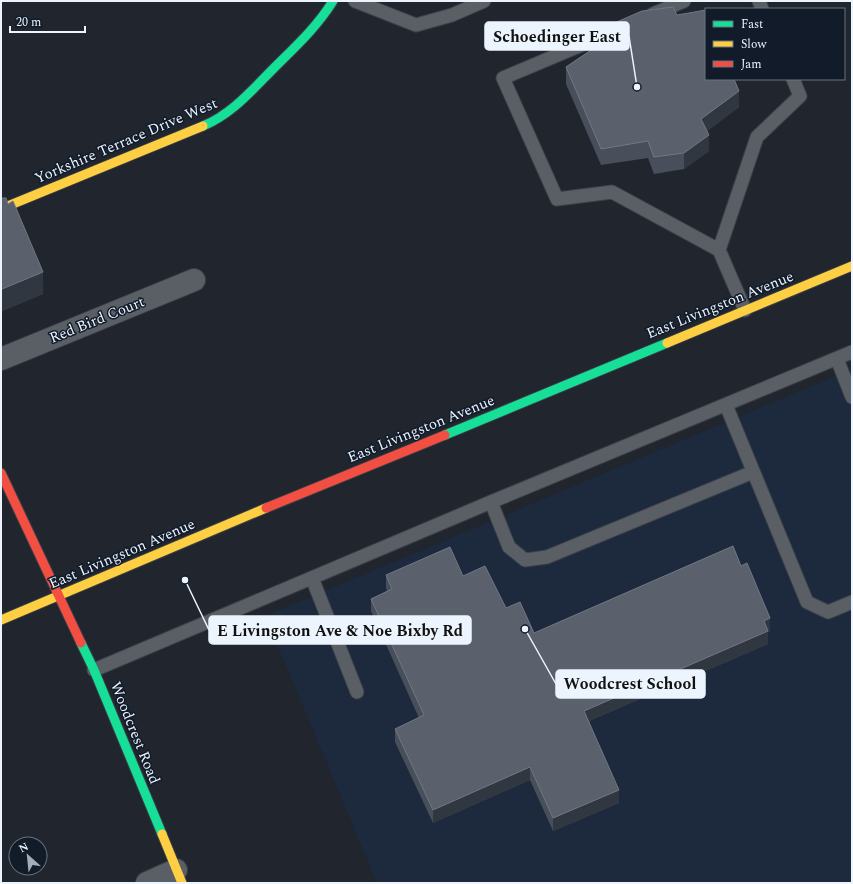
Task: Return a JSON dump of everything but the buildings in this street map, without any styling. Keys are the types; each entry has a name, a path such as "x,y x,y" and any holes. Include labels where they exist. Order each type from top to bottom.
{"main road":[{"name":"Yorkshire Terrace Drive West","path":"3,208 212,122 231,110 313,29 333,1"},
{"name":"East Livingston Avenue","path":"1,620 330,481 852,266"},
{"name":"Woodcrest Road","path":"1,473 94,670 179,877"}],"street":[{"name":"Red Bird Court","path":"1,359 194,280"},
{"path":"147,883 179,877"}],"lane":[{"path":"355,1 416,25 452,15 484,1"},
{"path":"641,20 684,1"},
{"path":"619,29 503,78 557,199 612,192 719,250 745,310"},
{"path":"719,250 757,136 800,96 793,80"},
{"path":"94,670 491,502 852,352"},
{"path":"837,359 852,397"},
{"path":"726,405 807,602 828,612 852,602"},
{"path":"491,502 509,547 525,560 547,557 753,472"},
{"path":"312,578 357,692"}],"shaded area":[{"path":"852,369 852,883 377,883 265,616"}],"traffic: fast":[{"path":"203,126 223,115 250,93 305,36 333,1"},
{"path":"445,435 667,343"},
{"path":"81,643 94,670 162,834"}],"traffic: slow":[{"path":"3,208 203,126"},
{"path":"667,343 852,266"},
{"path":"1,620 266,508"},
{"path":"162,834 182,883"}],"traffic: jam":[{"path":"266,508 445,435"},
{"path":"1,473 81,643"}],"place":[{"name":"Schoedinger East","path":"637,87"},
{"name":"E Livingston Ave & Noe Bixby Rd","path":"185,580"},
{"name":"Woodcrest School","path":"525,629"}]}
